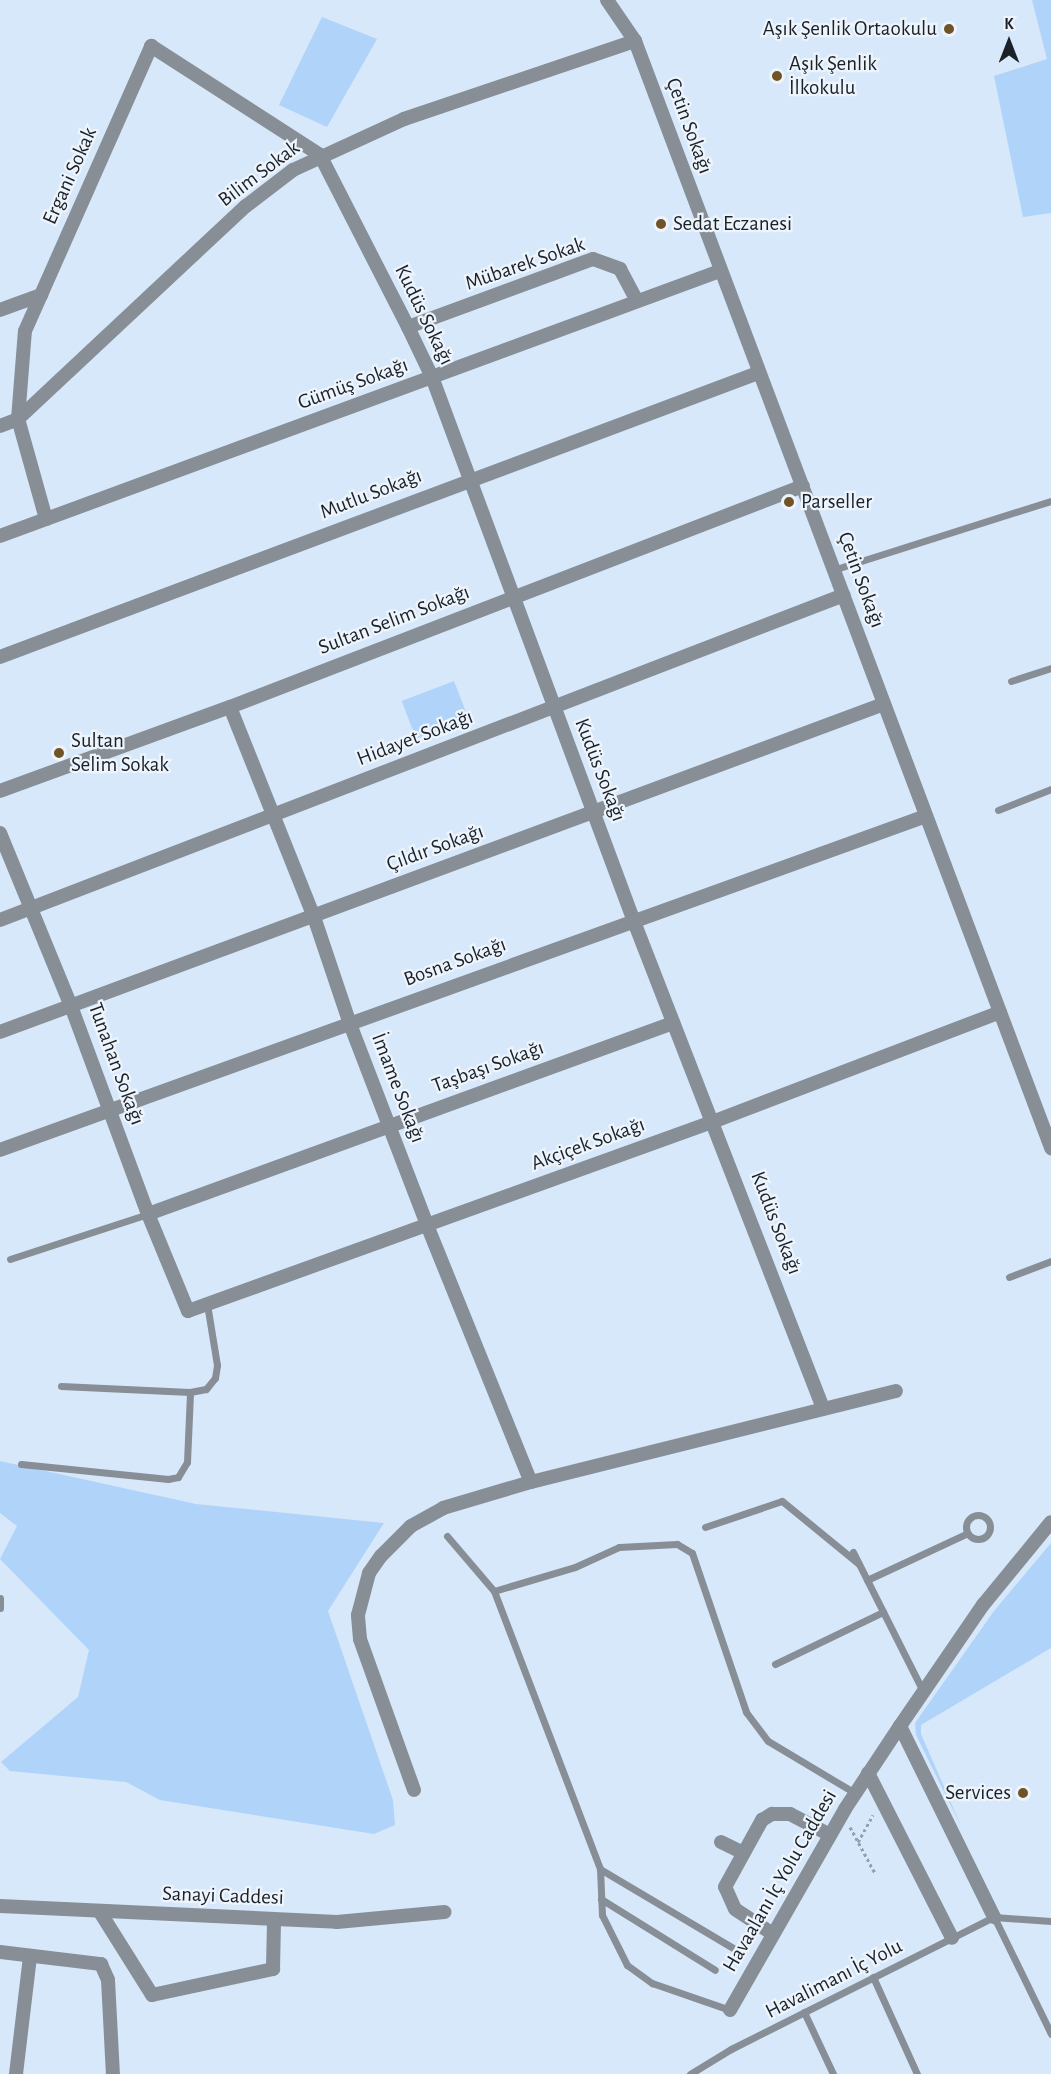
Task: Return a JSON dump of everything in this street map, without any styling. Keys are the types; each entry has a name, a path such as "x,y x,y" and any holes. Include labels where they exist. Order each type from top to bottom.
{"street":[{"name":"Çetin Sokağı","path":"607,0 635,41 758,373 836,569 884,704 1051,1148"},
{"name":"Bilim Sokak","path":"0,426 18,419 246,206 320,154 404,118 635,41"},
{"name":"Ergani Sokak","path":"46,519 18,419 25,332 151,46 320,154"},
{"name":"Kudüs Sokağı","path":"320,154 432,377 633,919 673,1023 715,1121 824,1408"},
{"name":"Mübarek Sokak","path":"408,327 593,260 620,269 637,301"},
{"name":"Gümüş Sokağı","path":"0,536 720,271"},
{"path":"0,310 41,296"},
{"name":"Mutlu Sokağı","path":"0,657 471,478 758,373"},
{"name":"Sultan Selim Sokağı","path":"0,790 230,707 803,486"},
{"name":"Hidayet Sokağı","path":"0,920 844,595"},
{"name":"Çıldır Sokağı","path":"0,1032 884,704"},
{"name":"İmame Sokağı","path":"230,707 313,914 350,1024 427,1225 531,1482"},
{"name":"Bosna Sokağı","path":"0,1150 633,919 926,816"},
{"name":"Tunahan Sokağı","path":"0,833 72,1006 148,1214 188,1311"},
{"name":"Akçiçek Sokağı","path":"188,1311 715,1121 1000,1012"},
{"name":"Taşbaşı Sokağı","path":"148,1214 673,1023"},
{"path":"414,1790 360,1639 358,1615 369,1573 394,1541 426,1516 531,1482 896,1391"},
{"name":"Havaalanı İç Yolu Caddesi","path":"730,2010 773,1934 836,1835 855,1793 868,1773 982,1605 1051,1522"},
{"path":"900,1726 994,1917"},
{"path":"868,1773 952,1938"},
{"path":"773,1934 744,1917 729,1902 725,1887 762,1820 772,1814 790,1814 836,1835"},
{"path":"721,1842 744,1853"},
{"name":"Sanayi Caddesi","path":"0,1906 337,1922 445,1912"},
{"path":"100,1912 152,1995 273,1968 274,1920"},
{"path":"0,1952 101,1965 108,1980 113,2074"},
{"path":"16,2074 30,1956"}],"lane":[{"path":"836,569 1051,501"},
{"path":"1011,681 1051,668"},
{"path":"998,810 1051,789"},
{"path":"10,1259 148,1214"},
{"path":"1009,1277 1051,1261"},
{"path":"61,1386 190,1392 206,1389 215,1378 215,1345 207,1304"},
{"path":"21,1464 168,1479 178,1477 187,1462 190,1392"},
{"path":"705,1527 782,1501 859,1564"},
{"path":"867,1580 968,1533"},
{"path":"447,1536 494,1590 600,1869 602,1915 627,1965 652,1983 730,2010"},
{"path":"494,1590 575,1567 619,1547 677,1544 692,1553 746,1712 768,1741 855,1793"},
{"path":"853,1552 923,1691"},
{"path":"0,1598 0,1608"},
{"path":"775,1664 883,1612"},
{"path":"600,1869 733,1948"},
{"path":"601,1899 715,1970"},
{"path":"1051,1921 994,1917 1051,2034"},
{"name":"Havalimanı İç Yolu","path":"690,2074 804,2012 994,1917"},
{"path":"873,1977 917,2074"},
{"path":"804,2012 833,2074"}],"path":[{"path":"858,1842 881,1798"},
{"path":"836,1835 848,1824 875,1873"}],"shaded area":[{"path":"1032,0 1051,0 1051,213 1023,217 994,76 1047,59"},
{"path":"322,17 377,39 327,127 279,105"},
{"path":"454,681 468,718 416,738 402,701"},
{"path":"0,1461 196,1504 384,1523 328,1611 393,1800 395,1825 374,1834 160,1800 126,1782 10,1771 1,1762 78,1697 89,1650 0,1559 17,1526 0,1513"},
{"path":"1051,1543 1051,1648 921,1725 921,1734 962,1828 916,1735 915,1723 994,1611"}],"place":[{"name":"Aşık Şenlik Ortaokulu","path":"949,29"},
{"name":"Aşık Şenlik İlkokulu","path":"777,76"},
{"name":"Sedat Eczanesi","path":"661,224"},
{"name":"Parseller","path":"789,502"},
{"name":"Sultan Selim Sokak","path":"59,753"},
{"name":"Services","path":"1023,1793"}]}
